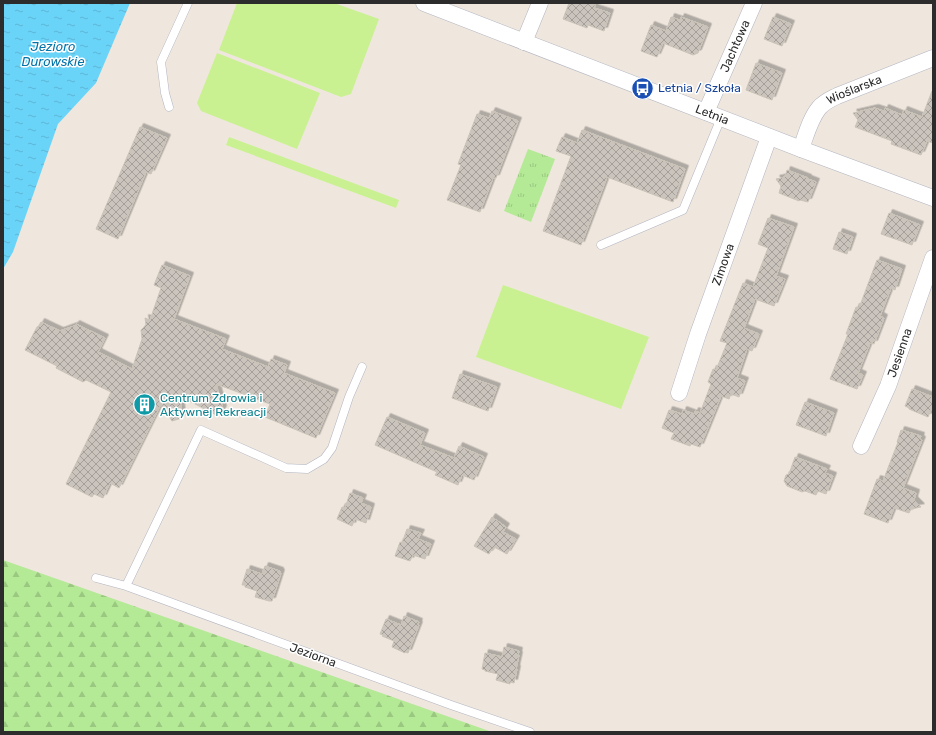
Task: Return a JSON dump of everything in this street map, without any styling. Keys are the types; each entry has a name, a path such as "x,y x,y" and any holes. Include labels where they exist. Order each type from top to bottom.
{"street":[{"name":"Letnia","path":"424,3 801,149 933,198"},
{"path":"524,42 540,3"},
{"name":"Jachtowa","path":"706,112 754,3"},
{"name":"Wioślarska","path":"801,149 814,115 827,101 933,58"},
{"name":"Zimowa","path":"679,393 698,334 770,137"},
{"name":"Jesienna","path":"861,446 888,386 933,258"}],"lane":[{"path":"169,107 165,93 161,62 188,3"},
{"path":"601,245 683,210 721,118"},
{"path":"126,586 201,430 286,468 307,469 324,459 332,448 362,367"},
{"name":"Jeziorna","path":"96,578 126,586 451,705 530,732"}],"green space":[{"path":"237,3 334,3 379,19 351,94 341,97 219,50"},
{"path":"217,53 320,93 297,149 201,111 197,103"},
{"path":"229,137 399,200 396,208 226,145"},
{"path":"528,149 555,159 531,222 504,211"},
{"path":"503,285 649,337 621,409 476,357"},
{"path":"3,560 455,719 492,732 3,732"}],"water":[{"name":"Jezioro Durowskie","path":"3,3 130,3 96,83 58,124 13,252 3,269"}],"building":[{"path":"569,3 596,3 594,8 610,13 604,31 588,25 587,28 563,19"},
{"path":"671,17 680,20 681,17 708,27 698,53 693,55 663,43 657,57 641,51 651,25 666,31"},
{"path":"773,17 791,24 782,46 764,39"},
{"path":"756,63 782,73 772,100 746,90"},
{"path":"932,91 933,143 927,141 921,155 891,144 892,141 855,127 858,120 853,113 875,108 884,111 885,108 902,115 904,110 922,117"},
{"path":"492,111 518,121 496,178 493,178 480,212 447,200 461,165 458,164 477,114 489,118"},
{"path":"140,127 167,138 151,174 146,172 118,239 96,229"},
{"path":"582,130 685,169 673,202 607,177 581,245 543,231 571,156 556,151 562,137 577,143"},
{"path":"787,170 816,182 808,202 799,201 779,193 781,186 776,179 785,177"},
{"path":"889,213 920,225 912,245 881,234"},
{"path":"768,218 794,227 776,276 785,279 774,306 755,299 744,328 759,334 752,351 747,349 737,378 745,381 739,397 731,394 729,399 721,396 700,447 691,444 690,446 671,439 674,433 662,428 669,410 682,414 683,410 694,414 695,411 700,413 711,384 708,382 713,369 716,370 727,343 720,341 743,283 753,287 768,248 758,244"},
{"path":"839,232 853,237 847,254 833,249"},
{"path":"877,260 902,269 895,290 891,288 880,316 884,318 874,344 870,343 858,373 863,375 857,389 830,379 848,334 846,334 856,307 859,308"},
{"name":"Centrum Zdrowia i Aktywnej Rekreacji","path":"162,265 190,276 174,319 226,339 222,349 268,367 271,359 287,365 284,373 335,393 316,438 265,417 270,404 216,384 223,409 221,413 216,415 180,396 182,418 172,421 161,404 119,488 110,483 103,498 94,494 92,497 66,484 111,392 86,380 83,382 56,368 57,366 25,350 41,322 60,331 75,326 76,324 105,338 98,352 132,369 142,339 141,330 146,325 145,318 150,320 161,288 154,285"},
{"path":"460,374 497,387 488,411 452,398"},
{"path":"912,389 933,397 933,405 928,417 905,406"},
{"path":"805,402 834,413 826,436 796,425"},
{"path":"387,417 425,433 420,445 454,458 459,446 484,457 474,480 462,475 458,485 435,475 437,472 375,445"},
{"path":"901,430 921,436 920,439 922,440 903,488 916,493 914,500 921,507 911,509 909,513 894,508 888,523 864,514 877,479 883,481"},
{"path":"795,457 827,469 825,473 833,476 826,494 818,491 816,495 805,491 802,492 787,486 784,481 786,475 789,474"},
{"path":"350,493 363,498 361,503 371,507 366,523 355,519 352,526 337,519 342,507 345,508"},
{"path":"492,517 506,527 503,532 516,539 507,554 494,547 489,554 474,546"},
{"path":"407,529 421,533 418,539 431,544 425,559 413,555 410,561 395,556"},
{"path":"265,566 280,571 281,573 272,601 255,597 257,591 242,585 247,569 262,574"},
{"path":"404,616 419,622 408,653 392,647 394,641 380,634 386,619 401,625"},
{"path":"504,647 519,651 514,683 510,682 510,684 496,680 498,674 482,669 485,653 502,657"}],"place":[{"name":"Letnia / Szkoła","path":"643,88"},
{"name":"Centrum Zdrowia i Aktywnej Rekreacji","path":"145,405"}]}
